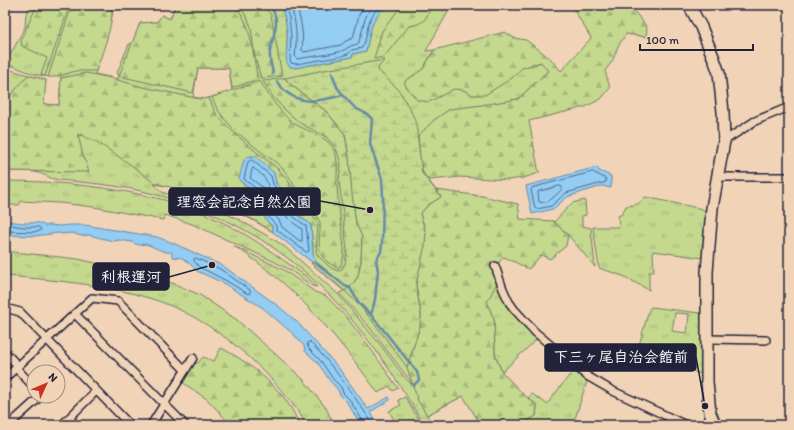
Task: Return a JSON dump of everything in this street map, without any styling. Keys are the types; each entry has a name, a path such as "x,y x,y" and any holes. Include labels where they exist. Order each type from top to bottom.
{"street":[{"path":"689,5 709,45 719,73 723,112 724,141 712,208 707,272 708,398 710,413 715,425"},
{"path":"724,141 756,121 789,107"},
{"path":"717,177 789,176"},
{"path":"495,266 503,289 509,302 514,308 535,332 587,376 613,391 686,425"},
{"path":"5,378 92,298 118,301 185,370"},
{"path":"5,308 20,312 130,425"},
{"path":"75,314 185,425"},
{"path":"707,339 766,340"},
{"path":"5,352 26,378"},
{"path":"151,425 193,358"},
{"path":"62,425 96,391"},
{"path":"9,425 31,404"},
{"path":"69,418 76,425"}],"green space":[{"path":"250,4 259,6 264,8 271,15 282,76 261,78 255,58 251,27 242,10 235,5"},
{"path":"31,5 111,5 113,12 95,74 118,79 119,76 117,73 129,44 132,44 140,23 157,22 162,15 170,19 175,6 174,5 280,5 286,24 288,63 289,66 295,68 352,57 353,54 366,51 370,31 375,19 383,9 389,5 452,5 426,51 434,50 423,69 512,78 522,68 542,62 548,71 518,99 512,100 420,152 423,173 483,252 503,294 539,337 502,372 495,355 494,320 487,302 469,282 463,396 427,415 432,425 424,425 375,349 348,315 319,285 287,258 251,234 212,214 155,194 114,186 58,180 31,171 5,171 5,102 10,95 5,88 5,74 11,70 46,80 43,104 59,105 60,75 40,75 6,63 25,27 26,14","holes":["198,68 229,68 232,91 205,99 193,97","268,168 313,263 311,263 344,291 339,293 370,328 412,385 338,294 285,247 236,218 162,192 154,184 185,191 216,202 273,232"]},
{"path":"37,5 70,5 45,76 41,75 47,58 22,46 21,40"},
{"path":"72,5 111,5 112,11 110,28 96,71 76,71 55,77 48,77"},
{"path":"174,5 229,5 236,8 242,15 247,25 258,79 232,88 229,68 198,68 193,93 119,76 140,23 157,22 162,15 170,19 175,6"},
{"path":"402,5 432,5 422,22 409,26 384,57 374,59 382,31"},
{"path":"571,5 632,5 630,6 647,27 646,37 626,34 618,46 613,60 605,71 610,88 601,99 585,107 529,121 539,173 523,178 508,180 460,177 430,180 426,177 421,167 418,136 434,120 450,109 518,99 548,71 541,62 522,68 512,78 485,95 473,95 463,90 454,89 429,102 417,100 405,85 405,81 423,69 434,50 505,32 514,38 526,40 551,59 561,71 591,38"},
{"path":"384,60 379,66 378,70 398,89 410,109 416,123 422,173 441,197 428,205 420,214 426,233 425,245 416,285 421,315 420,326 407,367 370,318 345,291 353,284 358,276 361,261 362,237 356,223 345,134 326,111 290,84 285,78"},
{"path":"86,73 200,99 209,98 216,114 228,127 278,169 289,182 299,205 313,217 318,224 316,251 318,256 331,268 338,271 342,269 345,264 347,250 339,180 341,164 336,148 326,137 300,123 285,110 273,97 263,81 285,78 290,84 326,111 345,134 356,223 362,236 361,261 358,276 353,284 345,291 311,263 315,261 311,226 296,214 288,196 277,184 268,168 252,156 247,157 241,174 241,182 259,196 263,214 272,226 273,232 254,220 209,200 186,191 154,183 134,167 97,142 78,134 89,172 5,171 5,102 28,75 46,80 44,104 59,105 61,78"},
{"path":"260,81 274,103 287,118 326,140 333,148 337,163 338,195 344,248 344,256 340,267 337,268 326,261 323,257 319,249 320,221 304,206 288,175 278,164 239,134 220,113 215,105 212,97"},
{"path":"5,181 45,182 105,188 145,195 195,210 225,223 253,239 299,271 317,287 312,286 290,270 273,261 192,224 165,215 163,220 94,207 60,203 21,201 19,205 5,205"},
{"path":"436,190 482,196 518,204 520,219 553,221 568,235 566,246 550,259 541,255 529,269 504,257 494,268 498,281 487,302 494,320 495,355 502,372 523,394 537,405 536,416 520,425 481,425 463,396 427,415 418,401 407,367 420,326 421,315 416,285 426,233 420,214 428,205 441,197"},
{"path":"645,197 703,209 707,214 703,258 653,251 654,272 649,272 649,290 623,276 599,268 593,227 619,227 618,216 622,214 626,206 635,205 641,202"},
{"path":"585,200 586,215 582,216 582,226 591,228 595,267 568,235 554,222 572,203"},
{"path":"234,246 284,270 315,292 326,296 347,318 398,388 393,391 389,386 378,393 347,352 313,312 276,277"},
{"path":"5,251 78,259 144,274 175,284 200,295 237,320 303,379 326,408 334,425 307,425 277,385 258,366 217,332 195,318 172,306 149,298 114,289 60,281 5,276"},
{"path":"651,307 700,313 702,316 704,375 637,352","holes":["675,313 689,314 687,333 672,331"]},
{"path":"221,348 244,361 278,390 287,401 299,425 230,425 208,400 182,382 193,364 198,363 203,357 214,361"},
{"path":"575,368 588,378 573,425 520,425 536,416 537,405 528,398 532,394 547,404"},
{"path":"405,397 422,425 397,425 389,411 401,405 398,400"}],"water":[{"path":"280,5 389,5 378,14 372,25 366,51 353,54 352,57 295,68 289,66 287,61 287,30 284,14"},
{"path":"255,156 274,173 276,183 288,196 296,214 311,226 315,261 313,263 273,232 272,226 263,214 259,196 239,180 244,160 247,157"},
{"path":"597,167 599,171 611,176 611,188 602,186 567,197 553,209 532,214 526,186"},
{"path":"5,221 38,223 45,226 84,225 157,237 223,266 277,305 296,321 338,367 368,409 389,397 390,400 370,412 379,425 361,425 346,401 340,395 318,363 305,351 304,346 292,333 263,308 223,283 197,271 182,258 173,257 171,252 165,252 146,244 138,245 132,242 119,240 113,241 89,235 81,236 72,233 34,236 5,235"}],"waterway":[{"path":"269,5 273,11 276,22 270,55 273,74"},
{"path":"332,73 337,87 343,95"},
{"path":"277,82 291,96 299,99 315,101 343,95 355,108 367,114 372,119 370,144 382,179 383,197 382,244 381,252 376,260 378,271 375,299 371,315 417,372 419,380 413,386"},
{"path":"315,262 345,286 350,288 359,303 371,315"}],"place":[{"name":"理窓会記念自然公園","path":"370,210"},
{"name":"利根運河","path":"212,265"},
{"name":"下三ヶ尾自治会館前","path":"705,406"}]}
